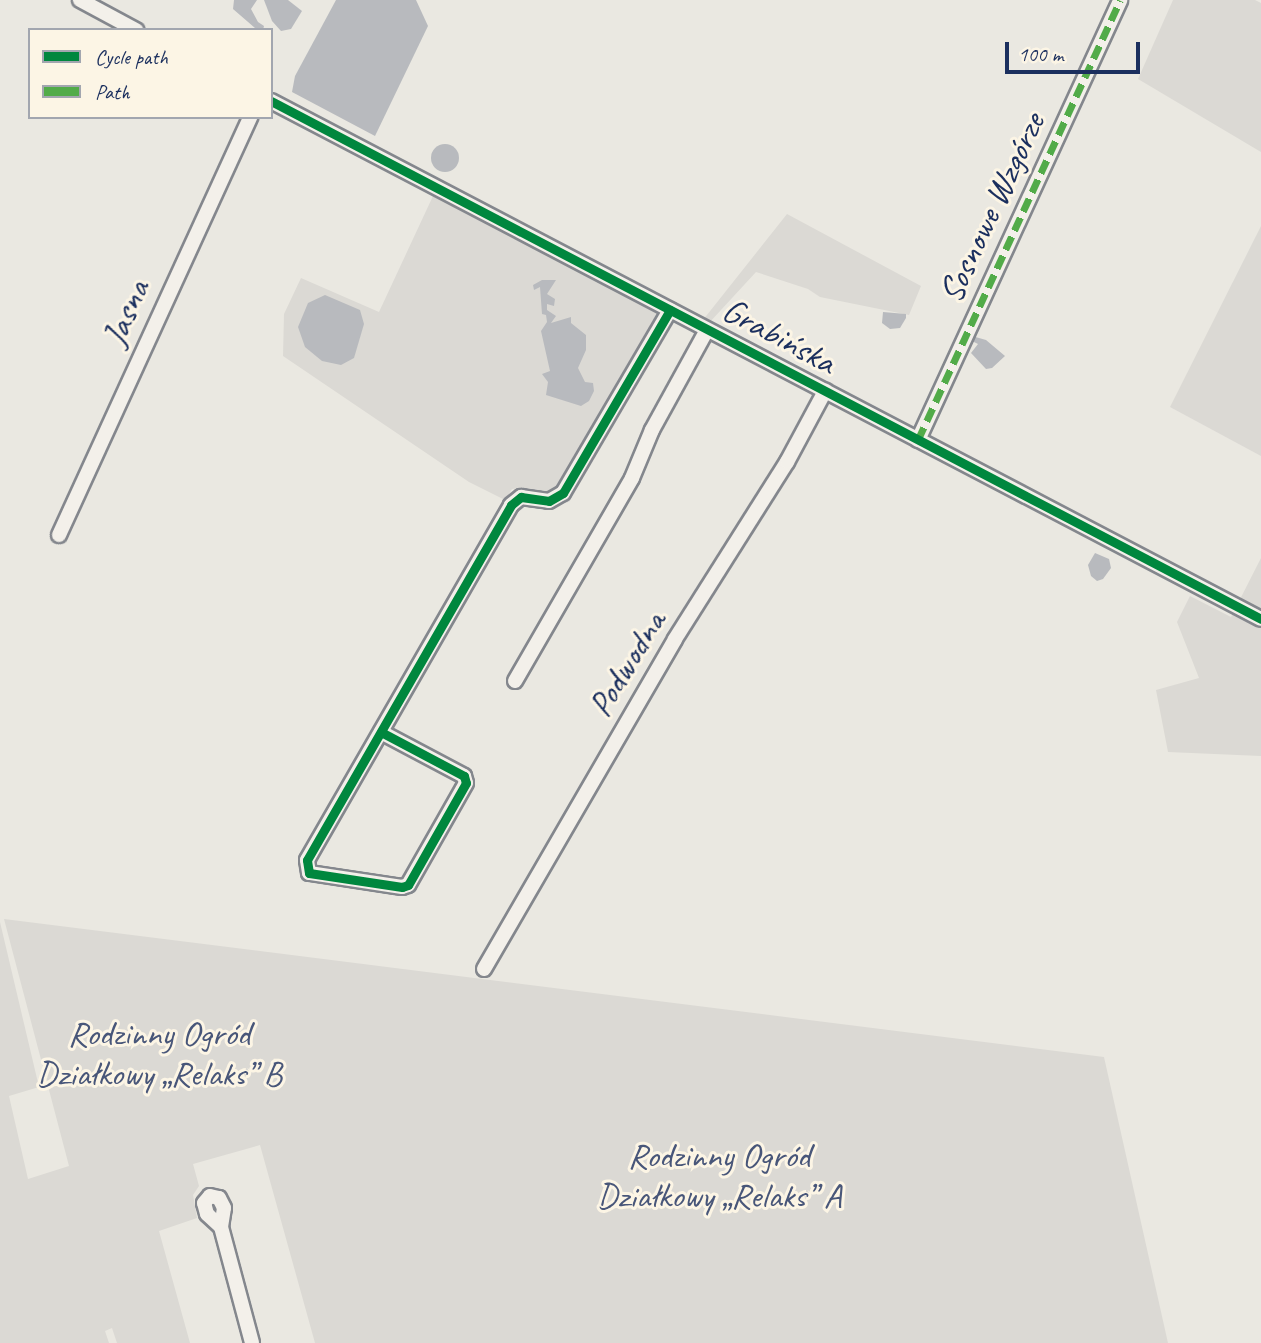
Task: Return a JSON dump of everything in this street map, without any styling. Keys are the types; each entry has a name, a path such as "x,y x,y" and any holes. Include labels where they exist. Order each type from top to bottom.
{"street":[{"path":"80,0 132,28"},
{"name":"Sosnowe Wzgórze","path":"918,440 1120,0"},
{"name":"Grabińska","path":"273,102 1261,619"},
{"name":"Jasna","path":"59,535 249,119"},
{"path":"381,732 464,776 466,783 408,885 309,873 307,860 511,505 521,497 549,501 563,494 670,310"},
{"path":"515,681 632,478 652,430 707,330"},
{"name":"Podwodna","path":"484,969 675,639 787,461 825,391"},
{"path":"221,1227 252,1343"}],"green space":[{"path":"1173,0 1255,0 1261,3 1261,152 1138,79"},
{"path":"433,196 662,315 562,487 548,495 519,488 512,489 505,500 469,482 283,356 284,314 301,278 379,312"},
{"path":"787,214 921,286 909,315 820,297 808,289 756,272 709,323 703,320"},
{"path":"1261,226 1261,456 1170,407"},
{"path":"1261,558 1261,756 1168,752 1156,690 1199,678 1177,622 1190,596 1231,617"},
{"path":"4,919 1104,1057 1168,1343 315,1343 260,1145 193,1164 199,1186 193,1195 197,1218 159,1231 190,1343 117,1343 112,1328 105,1331 109,1343 0,1343 0,922 39,1087 9,1096 28,1179 69,1166"}],"shaded area":[{"path":"234,0 257,0 251,9 264,28 255,28 233,9"},
{"path":"264,0 288,0 302,11 291,29 281,31 272,21"},
{"path":"336,0 416,0 428,26 375,136 292,92 295,76"},
{"path":"445,144 455,148 459,158 455,168 445,172 435,168 431,158 435,148"},
{"path":"542,280 556,280 547,294 555,299 554,306 547,304 547,310 556,316 551,323 571,317 571,323 586,335 586,350 578,368 585,382 593,383 594,391 589,401 581,406 546,395 548,382 542,374 550,371 541,331 547,322 546,315 542,314 540,287 534,290 533,285"},
{"path":"325,295 360,310 364,324 354,358 341,365 322,361 305,347 298,327 308,303"},
{"path":"883,312 906,314 906,318 900,328 890,329 882,323"},
{"path":"972,336 986,340 1005,356 992,368 986,369 971,353 978,344 970,340"},
{"path":"1095,553 1109,559 1111,568 1103,579 1097,581 1091,576 1088,565"}],"marked path":[{"path":"918,440 1120,0"}],"cycle path":[{"path":"273,102 1261,619"},
{"path":"381,732 464,776 466,783 408,885 402,887 309,873 307,860 511,505 521,497 549,501 563,493 670,310"}],"park label":[{"name":"Rodzinny Ogród Działkowy „Relaks” B","path":"159,1054"},
{"name":"Rodzinny Ogród Działkowy „Relaks” A","path":"719,1176"}]}
